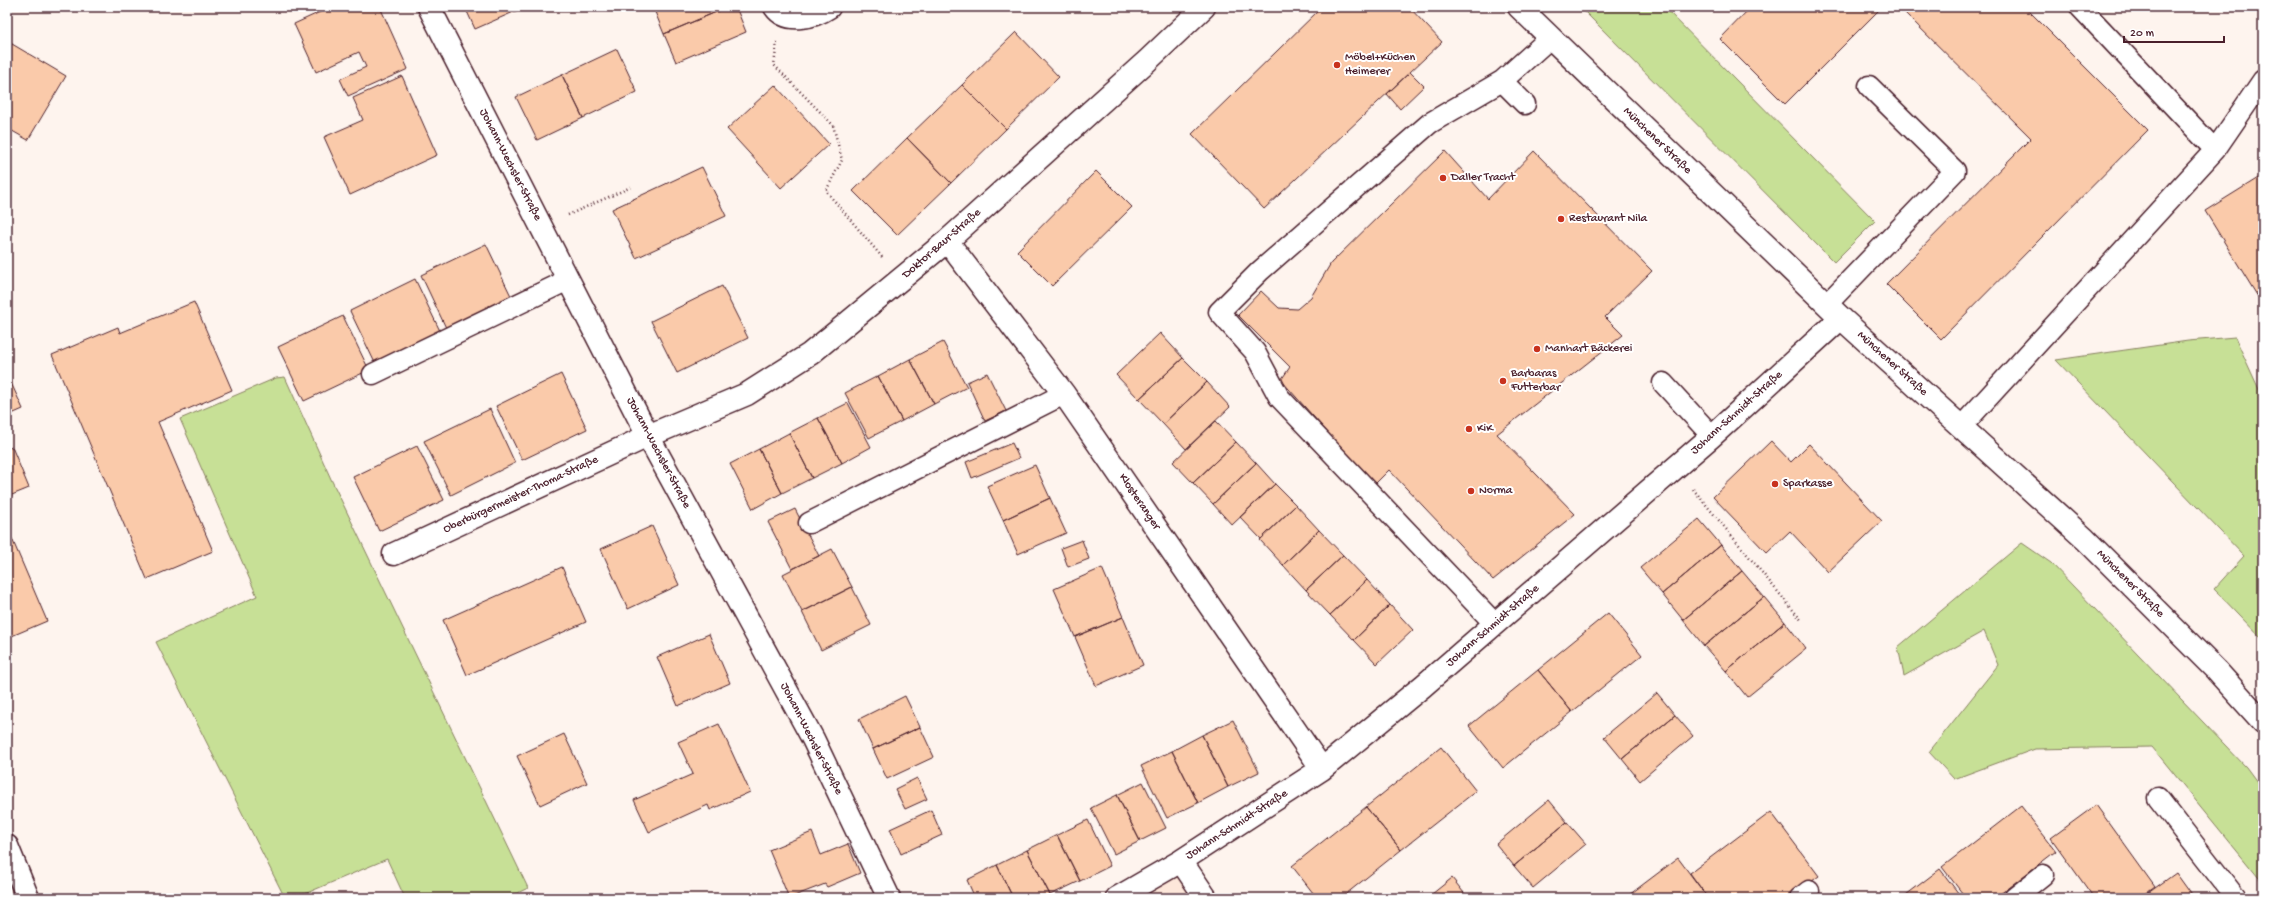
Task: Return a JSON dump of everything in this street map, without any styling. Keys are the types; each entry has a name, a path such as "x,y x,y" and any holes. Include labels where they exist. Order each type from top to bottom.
{"street":[{"name":"Johann-Wechsler-Straße","path":"430,7 648,436 813,739 889,898"},
{"path":"780,11 791,17 810,15 829,7"},
{"name":"Doktor-Baur-Straße","path":"648,436 747,394 810,354 947,241 1147,61 1204,7"},
{"name":"Münchener Straße","path":"1519,7 1834,311 2085,539 2216,670 2263,722"},
{"name":"Klosteranger","path":"947,241 1064,394 1322,769"},
{"name":"Johann-Schmidt-Straße","path":"1117,898 1181,861 1322,769 1423,686 1712,436 1834,311"},
{"name":"Oberbürgermeister-Thoma-Straße","path":"394,554 648,436"},
{"path":"7,846 28,898"},
{"path":"1181,861 1206,898"}],"lane":[{"path":"2080,7 2215,150"},
{"path":"1495,624 1279,397 1255,352 1219,312 1260,271 1430,123 1502,81 1550,38"},
{"path":"1961,427 2215,150 2263,80"},
{"path":"1502,81 1525,104"},
{"path":"1834,311 1955,171 1869,86"},
{"path":"373,374 568,280"},
{"path":"1663,383 1712,436"},
{"path":"809,523 1064,394"},
{"path":"2158,798 2236,898"},
{"path":"2014,898 2043,875"}],"path":[{"path":"780,11 774,65 833,125 842,160 826,191 901,279"},
{"path":"542,226 631,187"},
{"path":"1676,467 1802,621"}],"shaded area":[{"path":"1179,867 1199,898 1125,898"}],"green space":[{"path":"1580,7 1664,7 1875,221 1834,262"},
{"path":"2235,337 2263,398 2263,640 2214,589 2244,556 2056,360 2188,341"},
{"path":"285,377 331,479 528,888 507,898 405,898 387,859 295,898 285,898 156,642 257,596 180,419 276,378"},
{"path":"2022,543 2051,563 2246,767 2263,790 2263,883 2152,747 2035,749 1954,779 1929,752 1998,665 1984,631 1904,676 1898,647"}],"building":[{"path":"331,7 380,7 408,69 348,96 340,79 366,67 359,52 316,72 294,24"},
{"path":"465,7 525,7 475,29"},
{"path":"653,7 728,7 664,34"},
{"path":"728,7 736,7 746,32 676,62 664,34"},
{"path":"1319,7 1409,7 1442,42 1264,209 1192,134 1320,9"},
{"path":"1751,7 1882,7 1785,104 1720,39"},
{"path":"1899,7 2025,7 2148,130 1941,339 1886,284 2031,138"},
{"path":"1016,32 1059,77 1006,129 962,85"},
{"path":"7,41 66,76 28,140 7,128"},
{"path":"617,49 637,92 583,118 562,75"},
{"path":"1410,72 1424,86 1400,109 1387,94"},
{"path":"562,75 583,118 537,140 516,97"},
{"path":"402,76 437,155 350,195 324,137 363,120 353,98"},
{"path":"775,85 829,144 781,188 727,129"},
{"path":"962,85 1006,129 951,183 907,138"},
{"path":"907,138 951,183 897,235 853,191"},
{"path":"1445,151 1488,199 1534,151 1652,271 1605,317 1623,335 1497,434 1575,514 1493,580 1389,470 1374,485 1281,380 1290,367 1238,315 1261,291 1279,308 1297,309 1311,297 1331,263"},
{"path":"702,167 726,216 636,258 612,209"},
{"path":"1096,171 1132,207 1052,286 1017,251"},
{"path":"2263,175 2263,305 2205,211"},
{"path":"486,244 512,298 447,330 421,275"},
{"path":"415,279 441,333 376,365 350,311"},
{"path":"722,286 748,338 677,373 651,321"},
{"path":"194,302 232,390 158,422 213,551 147,579 52,355 118,327 120,333"},
{"path":"343,316 369,370 304,401 278,347"},
{"path":"1160,333 1183,358 1139,399 1116,375"},
{"path":"943,342 967,387 934,404 910,359"},
{"path":"1183,358 1207,382 1163,424 1139,399"},
{"path":"910,359 934,404 902,421 878,376"},
{"path":"987,373 1006,411 985,421 967,382"},
{"path":"7,374 23,409 7,416"},
{"path":"561,374 587,429 522,460 496,406"},
{"path":"878,376 902,421 869,438 845,393"},
{"path":"1207,382 1230,407 1186,449 1163,424"},
{"path":"848,403 871,447 842,463 818,418"},
{"path":"490,409 515,463 451,495 424,441"},
{"path":"818,418 842,463 812,478 789,433"},
{"path":"1216,421 1236,442 1193,483 1173,462"},
{"path":"789,433 812,478 782,493 759,449"},
{"path":"1771,441 1791,462 1809,444 1882,521 1828,572 1790,531 1767,553 1713,497"},
{"path":"1236,442 1256,463 1213,504 1193,483"},
{"path":"1012,443 1019,458 972,478 966,462"},
{"path":"417,446 444,500 379,531 353,477"},
{"path":"12,447 29,488 7,497 7,449"},
{"path":"759,449 782,493 753,509 730,464"},
{"path":"1256,463 1275,484 1232,525 1213,504"},
{"path":"1035,465 1050,498 1003,520 987,486"},
{"path":"1275,484 1296,505 1261,539 1240,517"},
{"path":"1050,498 1066,533 1018,554 1003,520"},
{"path":"1296,505 1319,530 1283,565 1260,540"},
{"path":"795,509 819,556 792,569 768,522"},
{"path":"1699,519 1721,545 1662,594 1640,568"},
{"path":"652,526 679,585 628,609 601,549"},
{"path":"1319,530 1343,555 1306,590 1283,565"},
{"path":"10,534 47,621 7,638 7,535"},
{"path":"1082,540 1089,559 1068,567 1061,548"},
{"path":"1721,545 1742,571 1683,620 1662,594"},
{"path":"832,549 852,587 802,612 783,574"},
{"path":"1343,555 1367,580 1330,615 1306,590"},
{"path":"562,567 586,622 467,675 443,620"},
{"path":"1102,568 1123,617 1075,637 1054,589"},
{"path":"1742,571 1764,597 1704,646 1683,620"},
{"path":"1367,580 1390,605 1354,640 1330,615"},
{"path":"852,587 871,625 821,650 802,612"},
{"path":"1764,597 1785,622 1726,671 1704,646"},
{"path":"1390,605 1413,630 1377,664 1354,640"},
{"path":"1608,613 1642,655 1572,712 1538,670"},
{"path":"1123,617 1143,665 1096,686 1075,637"},
{"path":"1785,622 1806,649 1747,697 1726,671"},
{"path":"709,634 730,683 678,706 657,657"},
{"path":"1538,670 1572,712 1503,768 1469,726"},
{"path":"1657,693 1675,715 1622,759 1604,737"},
{"path":"905,696 920,727 873,749 859,719"},
{"path":"1675,715 1693,736 1640,781 1622,759"},
{"path":"1233,720 1259,772 1228,787 1202,735"},
{"path":"719,724 750,792 710,810 708,805 649,832 634,800 693,774 678,742"},
{"path":"920,727 934,757 887,779 873,749"},
{"path":"564,734 587,783 540,805 517,756"},
{"path":"1202,735 1228,787 1198,803 1172,751"},
{"path":"1441,747 1476,791 1401,850 1366,807"},
{"path":"1172,751 1198,803 1167,818 1141,766"},
{"path":"917,778 927,799 905,809 895,789"},
{"path":"1143,782 1166,828 1140,841 1117,795"},
{"path":"1117,795 1140,841 1114,854 1091,808"},
{"path":"1549,800 1567,822 1514,866 1496,844"},
{"path":"2096,805 2155,887 2140,898 2094,898 2051,838"},
{"path":"2021,806 2056,851 1995,898 1966,898 1942,867"},
{"path":"1366,807 1401,850 1341,898 1317,898 1292,866"},
{"path":"931,810 942,835 901,854 890,829"},
{"path":"1771,812 1819,876 1789,898 1708,898 1690,873"},
{"path":"1088,820 1110,866 1080,881 1057,835"},
{"path":"1567,822 1586,844 1533,888 1514,866"},
{"path":"812,832 821,855 848,844 860,873 827,887 825,884 789,898 769,850"},
{"path":"1057,835 1080,881 1050,895 1027,850"},
{"path":"1027,850 1050,895 1044,898 1013,898 997,865"},
{"path":"1678,858 1708,898 1625,898"},
{"path":"997,865 1013,898 975,898 967,880"},
{"path":"1940,869 1962,898 1902,898"},
{"path":"2176,873 2194,898 2141,898"},
{"path":"1452,878 1468,898 1427,898"}],"place":[{"name":"Möbel+Küchen Heimerer","path":"1337,65"},
{"name":"Daller Tracht","path":"1443,178"},
{"name":"Restaurant Nila","path":"1561,219"},
{"name":"Manhart Bäckerei","path":"1537,349"},
{"name":"Barbaras Futterbar","path":"1503,381"},
{"name":"KiK","path":"1469,429"},
{"name":"Sparkasse","path":"1775,484"},
{"name":"Norma","path":"1471,491"}]}
